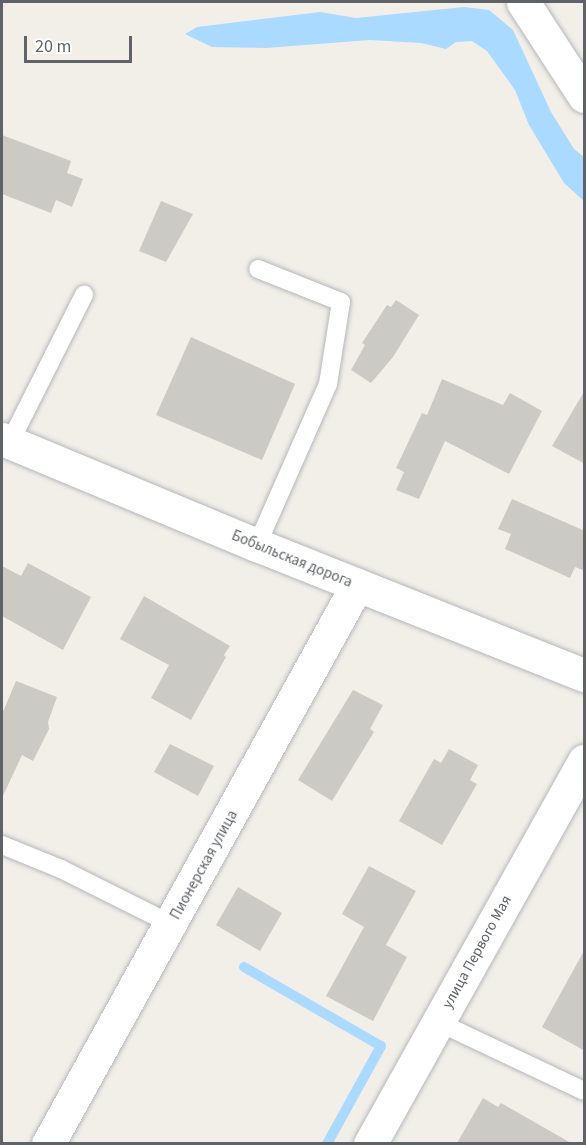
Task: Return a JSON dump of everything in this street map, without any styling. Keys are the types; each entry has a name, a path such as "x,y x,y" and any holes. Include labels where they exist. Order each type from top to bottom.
{"street":[{"path":"523,2 585,96"},
{"name":"Бобыльская дорога","path":"6,441 257,545 585,675"},
{"name":"Пионерская улица","path":"48,1143 357,585"},
{"name":"улица Первого Мая","path":"370,1143 585,761"}],"lane":[{"path":"257,545 328,384 341,302 258,269"},
{"path":"6,441 84,295"},
{"path":"2,845 62,869 171,924"},
{"path":"438,1022 585,1092"}],"water":[{"path":"464,7 489,10 513,30 551,112 574,149 584,157 584,201 564,183 529,125 515,90 487,51 472,41 456,42 446,49 421,43 370,40 266,48 212,47 185,34 197,27 320,12 356,18"}],"building":[{"path":"2,135 71,161 67,173 83,179 72,207 56,200 51,213 2,194"},
{"path":"161,201 193,214 166,262 139,251"},
{"path":"396,300 419,315 393,357 371,383 351,370 365,345 362,343 387,305 391,307"},
{"path":"191,337 295,384 262,460 156,415"},
{"path":"442,379 503,405 510,393 542,411 509,474 445,441 419,499 396,490 404,472 396,468 422,413 427,415"},
{"path":"585,390 585,464 552,446"},
{"path":"512,499 585,531 585,571 575,567 570,578 505,549 511,534 498,529"},
{"path":"28,563 91,597 63,650 2,616 2,566 21,576"},
{"path":"144,596 230,646 191,720 151,698 169,665 120,639"},
{"path":"16,681 57,697 48,722 49,729 33,761 22,755 2,798 2,714"},
{"path":"353,690 383,705 370,729 374,732 332,801 298,780"},
{"path":"170,744 214,766 198,796 154,772"},
{"path":"449,749 478,765 470,780 477,784 442,845 399,821 434,759 441,763"},
{"path":"369,866 416,891 386,945 407,957 373,1021 326,996 364,927 342,914"},
{"path":"238,887 282,913 260,951 216,925"},
{"path":"585,949 585,1051 542,1027"},
{"path":"483,1098 498,1107 501,1103 571,1143 457,1143"}],"waterway":[{"path":"244,967 381,1046 327,1144"}]}
